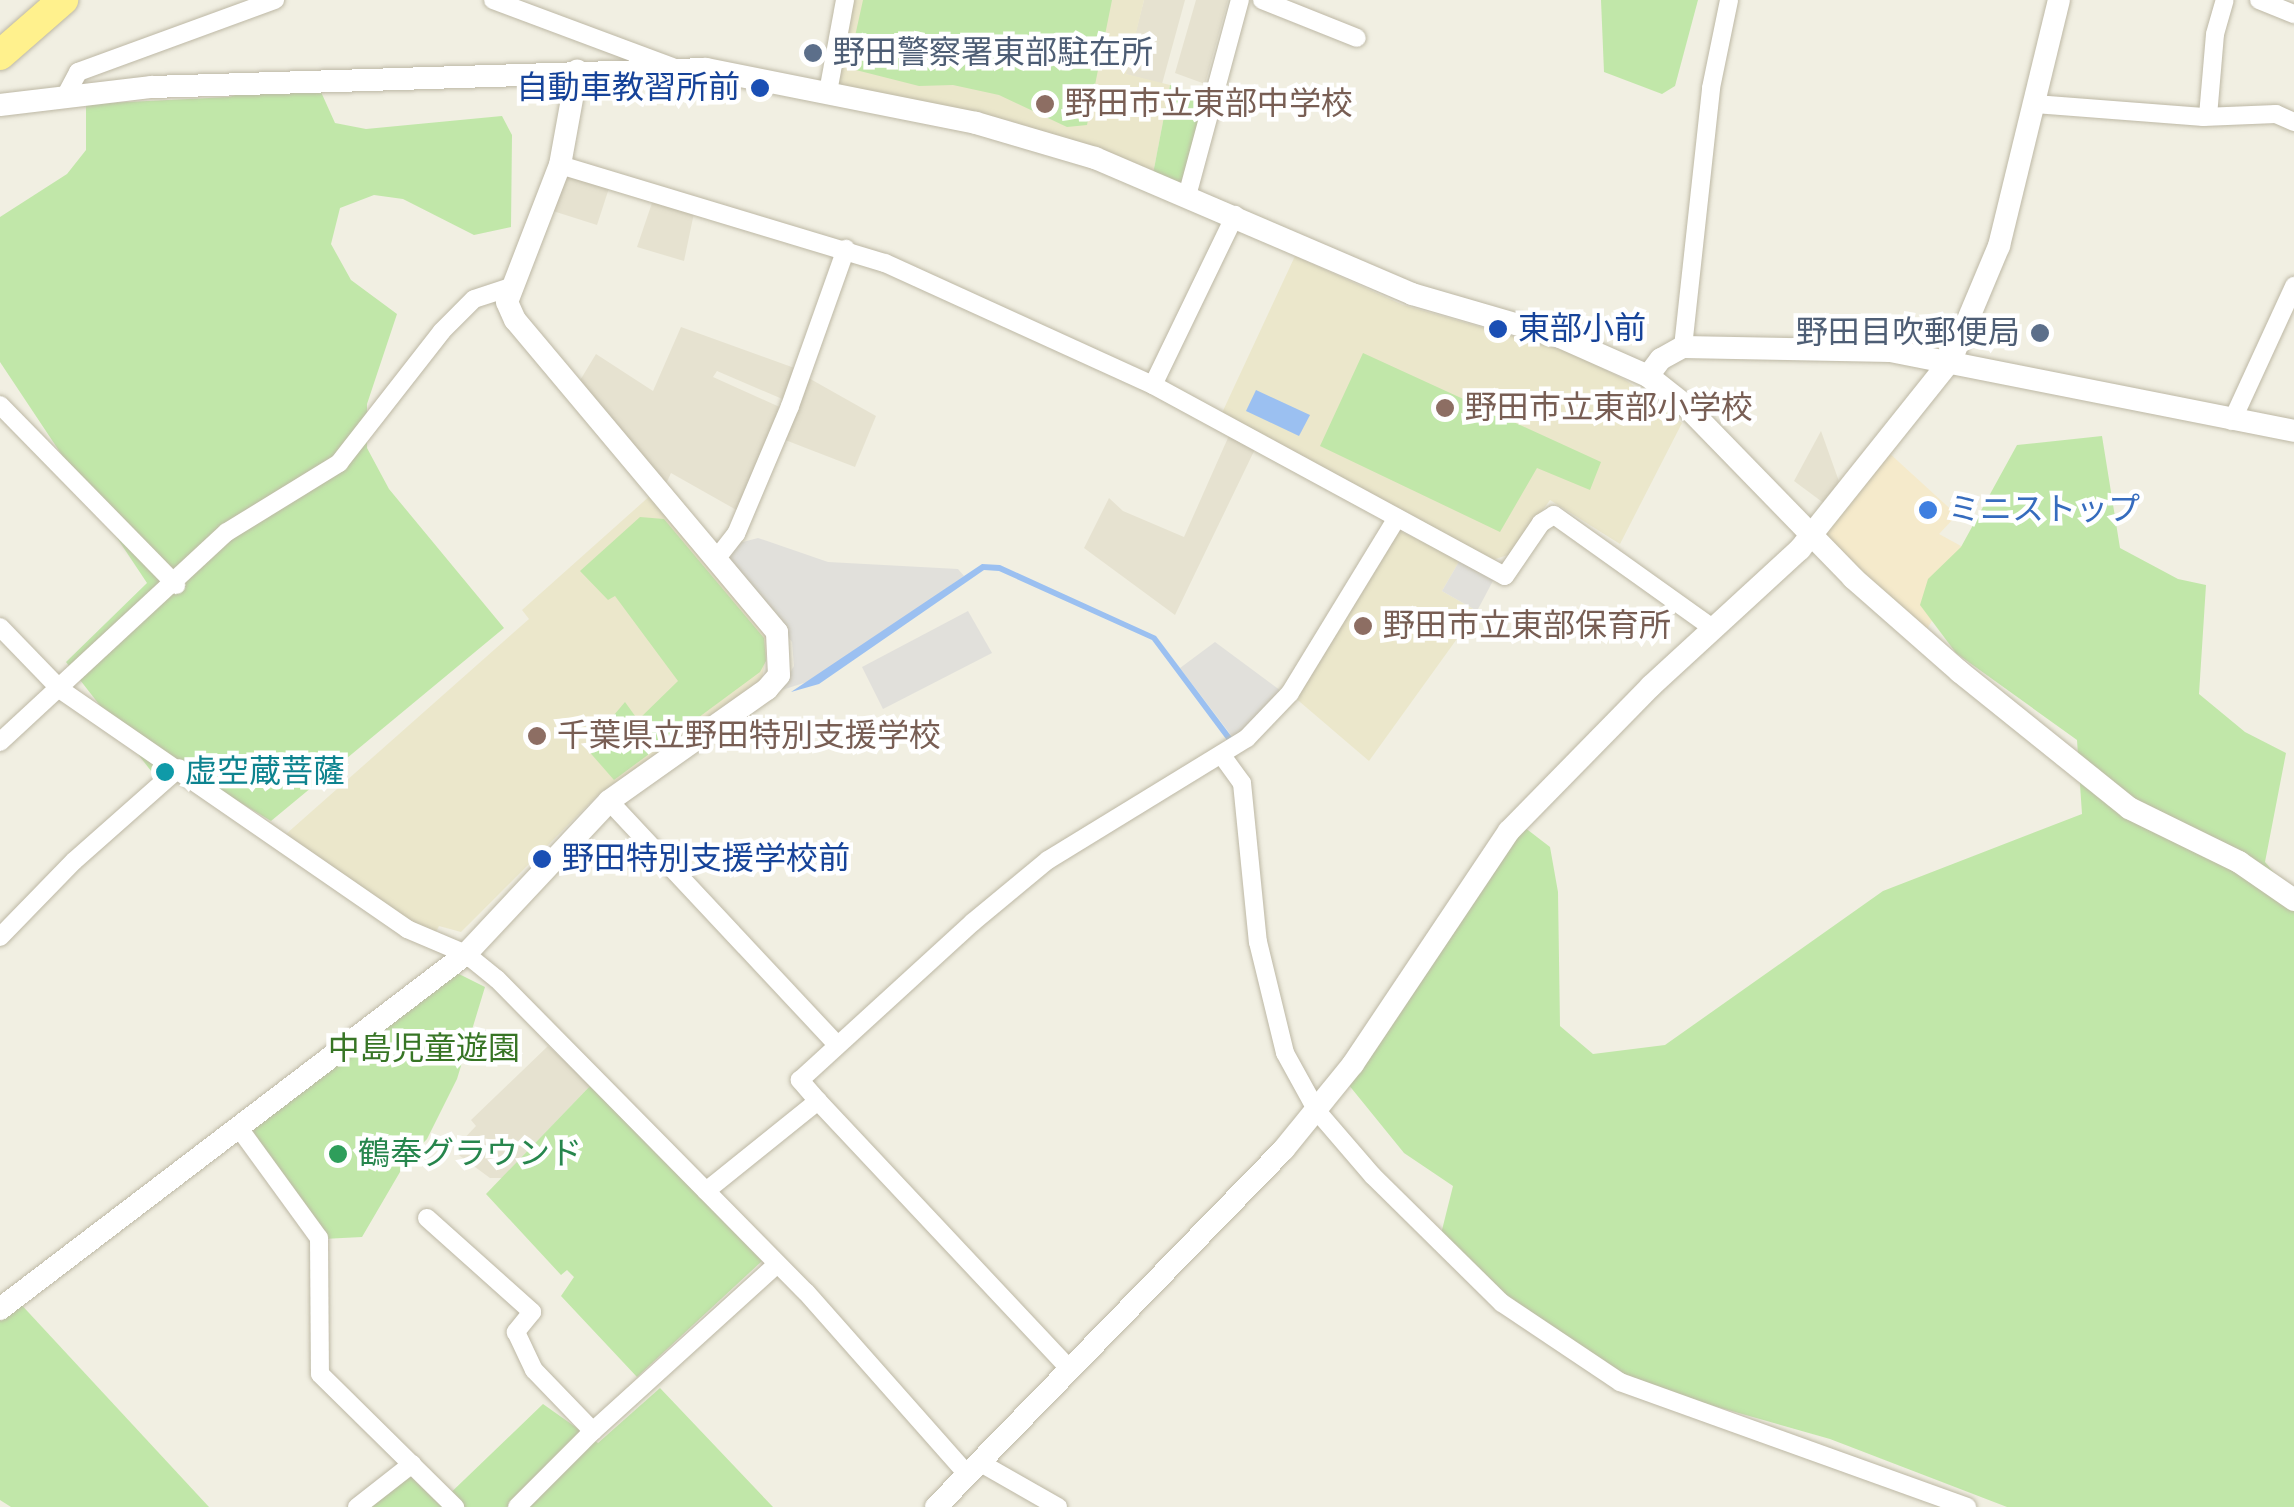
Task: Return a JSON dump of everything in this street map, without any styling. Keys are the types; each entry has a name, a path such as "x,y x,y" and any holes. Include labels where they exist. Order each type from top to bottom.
{"main road":[{"path":"0,54 63,0"}],"street":[{"path":"67,93 78,72 275,0"},
{"path":"494,0 672,67"},
{"path":"828,92 845,0"},
{"path":"1187,196 1240,0"},
{"path":"1262,0 1358,38"},
{"path":"1683,347 1711,88 1730,0"},
{"path":"936,1507 1317,1111 1509,831 1810,536 1951,360 1999,246 2059,0"},
{"path":"2208,116 2215,34 2225,0"},
{"path":"2259,0 2294,14"},
{"path":"0,106 67,93 672,67 828,92 1017,132 1235,215 1412,294 1560,337 1648,376 1686,406 1810,536 1933,649 2129,808 2239,862 2294,900"},
{"path":"0,1310 466,954 610,801 768,690 779,674 777,632 514,320 507,288 560,166 577,71"},
{"path":"2035,104 2208,116 2276,114 2294,122"},
{"path":"560,166 846,249 1152,385 1505,576 1541,523 1554,516 1714,629"},
{"path":"1152,385 1235,215"},
{"path":"716,558 736,534 790,406 846,249"},
{"path":"2232,420 2294,286"},
{"path":"0,742 254,511 339,463 442,332 474,299 507,288"},
{"path":"1648,376 1661,359 1683,347 1788,345 1951,360 2294,432"},
{"path":"0,404 176,585"},
{"path":"1068,1367 800,1080 836,1044 1048,860 1223,756 1290,694 1396,518"},
{"path":"0,627 60,690 179,768 407,929 466,954 554,1031 973,1468 1058,1507"},
{"path":"1223,756 1242,783 1270,1002 1285,1052 1317,1111 1502,1303 1620,1382 1967,1507"},
{"path":"0,937 74,860 179,768"},
{"path":"610,801 836,1044"},
{"path":"706,1192 818,1101"},
{"path":"240,1128 319,1238 320,1374 455,1507"},
{"path":"427,1218 532,1312 516,1332 534,1370 593,1431"},
{"path":"518,1507 593,1431 776,1265"},
{"path":"356,1507 412,1464"}],"shaded area":[{"name":"野田市立東部中学校","path":"849,0 1144,0 1126,74 1170,85 1153,174 1008,120 840,87 835,76"},
{"path":"1144,0 1185,0 1162,84 1125,74"},
{"path":"1196,0 1228,0 1205,84 1175,73"},
{"path":"565,174 610,185 597,225 553,211"},
{"path":"653,200 694,213 684,261 637,247"},
{"name":"野田市立東部小学校","path":"1295,256 1403,305 1573,353 1627,381 1682,423 1620,544 1550,500 1511,554 1489,561 1221,415"},
{"path":"681,327 800,370 787,401 717,371 713,377 784,409 740,512 671,473 665,486 579,382 596,354 653,391"},
{"path":"805,376 876,416 855,467 780,438"},
{"path":"1231,431 1257,445 1175,615 1084,548 1109,498 1123,511 1184,537"},
{"path":"1821,431 1841,487 1825,504 1794,481"},
{"path":"1888,452 1957,515 1939,534 1972,552 1926,631 1826,539 1825,526"},
{"name":"千葉県立野田特別支援学校","path":"652,494 769,640 762,679 600,793 461,932 439,926 435,934 408,921 285,835 529,619 522,610"},
{"path":"1394,528 1460,560 1442,591 1477,611 1369,761 1293,696"},
{"path":"758,538 828,562 958,569 964,576 816,679 779,691 794,666 792,642 724,557 739,543"},
{"path":"1460,560 1495,577 1477,611 1442,591"},
{"path":"968,611 992,653 883,709 862,667"},
{"path":"1215,642 1285,694 1237,743 1180,668"},
{"path":"548,1046 591,1085 502,1178 490,1178 456,1153 458,1145 476,1126 471,1120"}],"green space":[{"name":"野田市立東部中学校","path":"863,0 1112,0 1087,125 1067,127 999,95 953,85 919,86 848,68"},
{"path":"1601,0 1698,0 1675,86 1662,94 1604,72"},
{"path":"312,72 335,123 366,129 502,116 512,135 511,227 474,235 403,199 374,195 340,208 331,244 351,280 397,314 367,404 367,448 389,489 504,628 271,821 186,770 162,785 66,662 147,583 0,362 0,217 67,174 86,150 86,104 229,97"},
{"path":"1170,85 1206,96 1184,187 1153,174"},
{"path":"1363,353 1601,462 1590,490 1537,468 1500,532 1320,446"},
{"path":"2102,436 2120,548 2178,579 2206,585 2199,694 2245,732 2286,753 2265,862 2294,896 2294,1507 2007,1507 1830,1439 1591,1371 1484,1292 1439,1242 1453,1186 1404,1153 1348,1084 1524,827 1550,847 1558,892 1560,1026 1593,1054 1665,1045 1883,891 2082,814 2077,740 1956,653 1920,605 1928,579 1961,547 2017,445"},
{"path":"640,517 664,519 764,638 766,661 760,672 614,780 586,748 625,702 638,720 678,681 615,596 608,600 580,571"},
{"name":"鶴奉グラウンド","path":"457,973 485,987 457,1079 427,1139 407,1160 362,1237 323,1239 250,1131"},
{"path":"591,1085 762,1261 637,1377 561,1296 574,1277 567,1270 561,1275 486,1194"},
{"path":"17,1300 209,1507 11,1507 0,1500 0,1315"},
{"path":"660,1388 773,1507 365,1507 408,1474 439,1504 543,1404 598,1443"}],"water":[{"path":"1256,390 1310,415 1299,436 1246,411"},
{"path":"982,564 1000,565 1156,636 1234,740 1229,743 1152,640 999,571 984,570 819,684 791,692"}],"place":[{"name":"野田警察署東部駐在所","path":"813,53"},
{"name":"自動車教習所前","path":"760,88"},
{"name":"野田市立東部中学校","path":"1045,104"},
{"name":"東部小前","path":"1498,329"},
{"name":"野田目吹郵便局","path":"2040,333"},
{"name":"野田市立東部小学校","path":"1445,408"},
{"name":"ミニストップ","path":"1928,510"},
{"name":"野田市立東部保育所","path":"1363,626"},
{"name":"千葉県立野田特別支援学校","path":"537,736"},
{"name":"虚空蔵菩薩","path":"165,772"},
{"name":"野田特別支援学校前","path":"542,859"},
{"name":"鶴奉グラウンド","path":"338,1154"}],"park label":[{"name":"中島児童遊園","path":"424,1049"}]}
